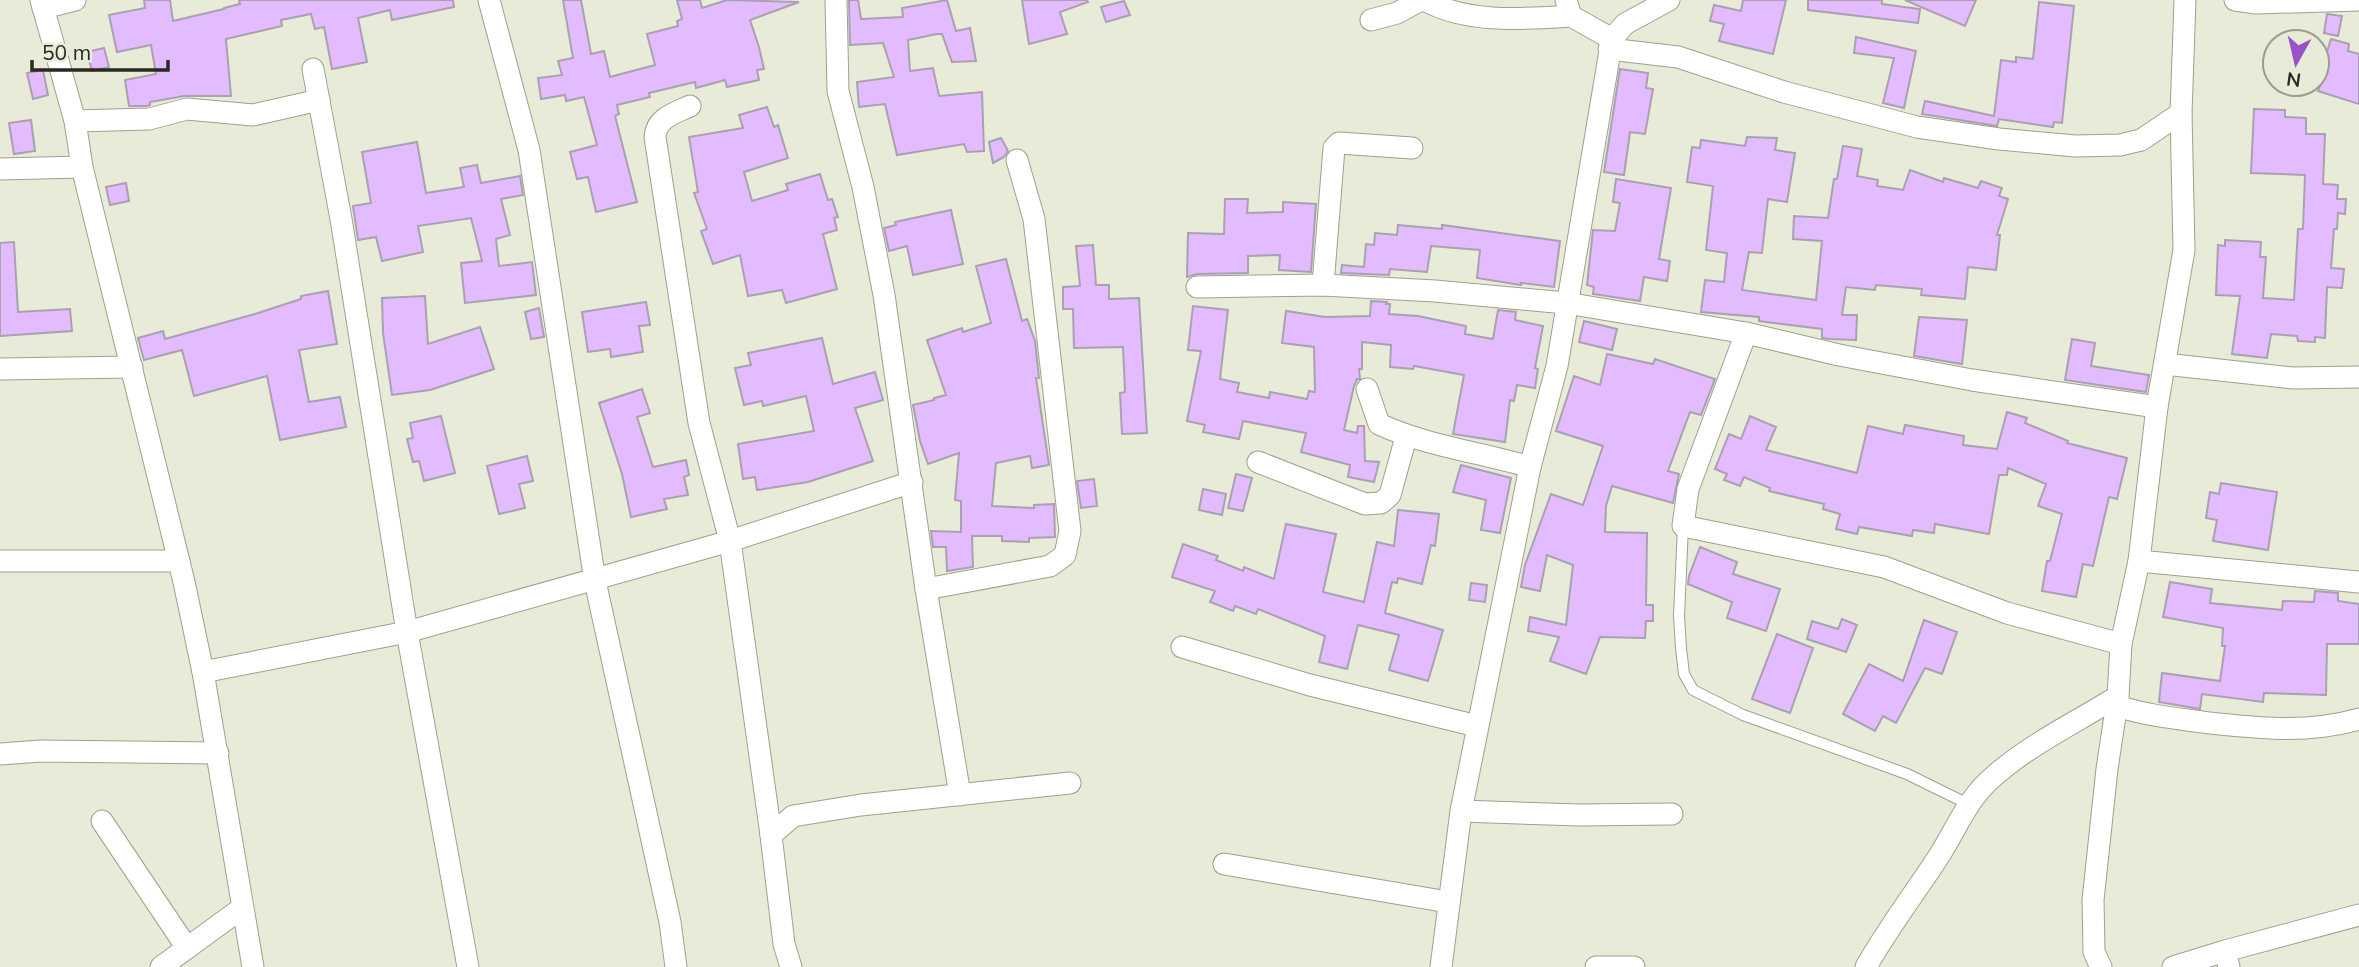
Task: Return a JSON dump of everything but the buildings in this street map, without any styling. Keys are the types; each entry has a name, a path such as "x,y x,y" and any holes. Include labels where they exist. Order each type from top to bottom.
{"street":[{"path":"75,0 42,4 75,121 82,167 179,561 218,753 253,967"},
{"path":"489,0 529,150 595,580 670,922 676,967"},
{"path":"836,0 838,90 863,187 884,295 926,589 960,794"},
{"path":"1370,20 1397,13 1422,0 1434,6 1476,16 1518,19 1568,8 1611,44 1678,57 1784,92 1917,127 1999,139 2075,146 2120,145 2141,140 2181,113"},
{"path":"1441,967 1461,811 1530,467 1557,366 1611,44 1625,24 1669,0"},
{"path":"2101,967 2094,952 2093,900 2107,769 2118,701 2121,644 2139,561 2157,407 2184,250 2181,113 2185,0"},
{"path":"2235,0 2256,3 2359,0"},
{"path":"313,69 341,219 407,632 468,967"},
{"path":"75,121 149,119 187,109 253,115 319,100"},
{"path":"690,106 660,122 655,137 699,424 730,541 784,944 791,967"},
{"path":"1323,285 1334,148 1339,143 1412,148"},
{"path":"926,589 1050,566 1065,555 1070,531 1034,219 1017,160"},
{"path":"0,169 82,167"},
{"path":"1197,287 1323,285 1434,291 1566,303 1746,333 1839,355 1972,380 2157,407"},
{"path":"1746,333 1688,489 1683,526 1884,566 2007,613 2121,644"},
{"path":"2165,364 2293,378 2359,377"},
{"path":"0,369 132,367"},
{"path":"1367,390 1379,424 1406,436 1483,453 1530,467"},
{"path":"1258,462 1365,504 1381,503 1390,495 1406,436"},
{"path":"203,672 407,632 730,541 912,482"},
{"path":"0,561 179,561"},
{"path":"2139,561 2359,582"},
{"path":"1182,647 1310,685 1477,726"},
{"path":"1866,967 1881,940 1941,853 1968,804 1993,776 2038,744 2118,701"},
{"path":"2118,701 2140,714 2275,729 2316,729 2359,719"},
{"path":"0,754 41,751 218,753"},
{"path":"771,835 793,816 861,805 1070,783"},
{"path":"1461,811 1578,815 1672,814"},
{"path":"102,821 187,948"},
{"path":"1224,864 1448,902"},
{"path":"161,967 242,908"},
{"path":"2173,967 2227,959 2359,915"},
{"path":"1596,967 1634,967"}],"lane":[{"path":"1683,526 1679,615 1681,648 1684,674 1693,690 1743,715 1907,774 1968,804"}]}
